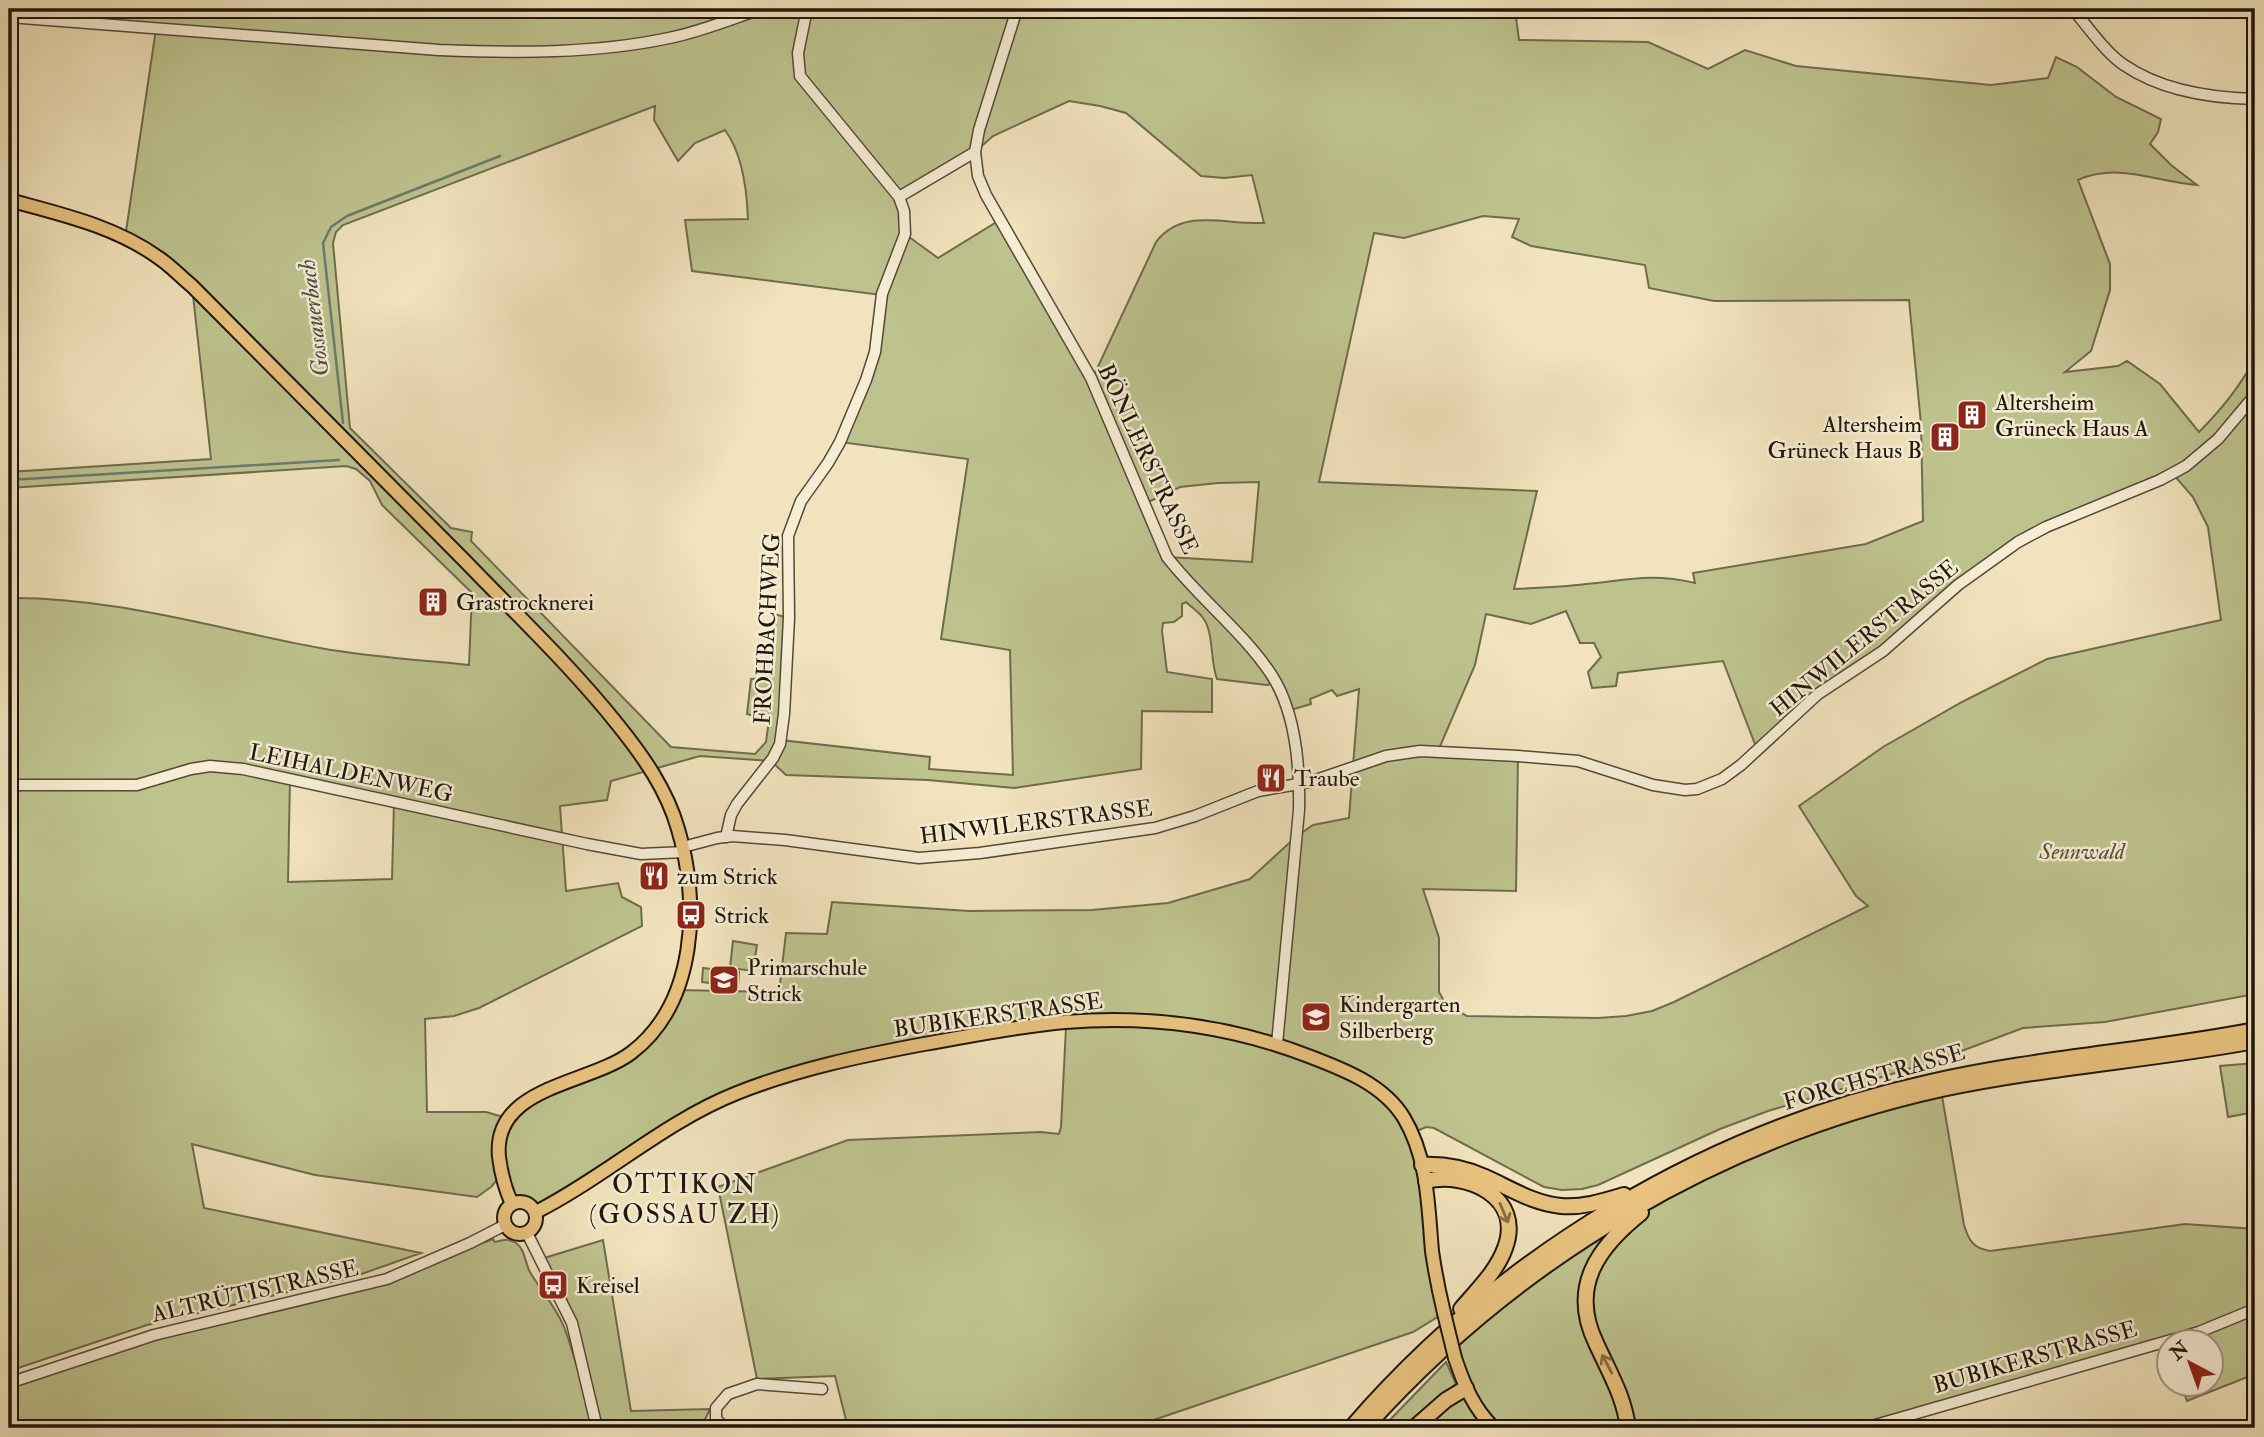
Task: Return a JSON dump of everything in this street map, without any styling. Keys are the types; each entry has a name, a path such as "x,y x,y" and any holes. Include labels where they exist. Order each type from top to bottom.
{"highway":[{"name":"FORCHSTRASSE","path":"1351,1428 1433,1343 1531,1263 1581,1228 1646,1189 1757,1136 1812,1115 1896,1090 2012,1066 2175,1044 2255,1030"},
{"name":"FORCHSTRASSE","path":"1365,1428 1443,1348 1517,1286 1591,1234 1673,1187 1784,1137 1903,1099 1988,1080 2255,1041"},
{"path":"1422,1165 1468,1170 1528,1198 1561,1206 1597,1203 1646,1189"},
{"path":"1426,1181 1452,1178 1484,1189 1502,1206 1509,1227 1506,1247 1499,1261 1433,1343"},
{"path":"1628,1428 1618,1388 1588,1323 1588,1283 1596,1260 1607,1244 1673,1187"},
{"path":"1414,1428 1446,1400 1466,1388"}],"main road":[{"path":"9,200 82,220 125,238 159,258 192,286 573,671 633,745 656,779 673,814 683,850 690,904 690,929 681,974 670,1006 652,1032 629,1054 610,1065 529,1099 510,1114 501,1131 499,1153 502,1174 512,1204"},
{"name":"BUBIKERSTRASSE","path":"536,1212 591,1182 696,1112 780,1077 834,1062 1062,1022 1114,1019 1210,1028 1277,1044 1351,1072 1403,1116 1412,1133 1426,1181 1433,1254 1455,1358 1477,1408 1494,1428"},
{"path":"512,1204 530,1204 536,1212 536,1224 527,1233 515,1233 505,1224 504,1215 512,1204"}],"street":[{"path":"9,18 439,51 503,53 618,48 672,38 761,9"},
{"path":"807,9 798,52 800,76 900,197 975,152"},
{"name":"BÖNLERSTRASSE","path":"1017,9 979,130 975,152 978,176 986,195 1091,378 1167,557 1260,660 1276,682 1289,716 1300,784 1294,879 1277,1044"},
{"path":"2073,9 2122,64 2148,79 2181,91 2227,99 2255,99"},
{"name":"FROHBACHWEG","path":"726,837 733,810 773,758 780,744 789,618 788,536 801,501 840,442 869,371 875,352 882,294 905,234 900,197"},
{"name":"HINWILERSTRASSE","path":"683,850 726,837 785,840 912,857 946,857 1149,830 1195,816 1258,791 1300,784 1386,756 1411,752 1438,751 1578,761 1653,785 1697,789 1710,785 1758,751 1818,694 1883,651 1958,585 2003,552 2046,527 2173,474 2213,444 2255,395"},
{"name":"LEIHALDENWEG","path":"9,785 137,785 210,766 243,769 587,844 641,853 683,850"},
{"name":"ALTRÜTISTRASSE","path":"9,1383 153,1335 387,1279 449,1253 505,1224"},
{"path":"527,1233 572,1323 597,1428"},
{"name":"BUBIKERSTRASSE","path":"1865,1428 2199,1332 2255,1309"},
{"path":"725,1428 716,1419 716,1408 728,1394 757,1384 822,1389"}],"green space":[{"name":"Sennwald","path":"9,9 709,9 712,24 761,9 1515,9 1519,40 1648,42 1708,69 1745,50 1796,66 1991,85 2048,78 2056,57 2077,67 2116,97 2161,119 2158,132 2150,144 2197,185 2123,173 2093,175 2078,180 2110,264 2110,290 2091,351 2065,372 2118,366 2127,361 2160,384 2199,432 2230,397 2255,358 2255,994 2105,1022 2023,1028 1932,1062 1768,1111 1720,1129 1598,1185 1582,1189 1544,1187 1434,1128 1426,1127 1412,1133 1444,1313 1413,1332 1130,1428 848,1428 835,1376 757,1379 718,1187 848,1140 1041,1132 1059,1134 1066,1027 886,1051 734,1094 534,1208 522,1202 512,1204 502,1174 491,1187 477,1197 315,1175 192,1144 204,1208 421,1253 353,1277 147,1325 9,1371 9,598 49,599 127,608 338,651 469,665 472,593 382,505 370,481 356,469 346,466 9,488 9,472 211,459 192,286 125,238 156,29 9,17","holes":["1069,101 1126,113 1201,176 1224,178 1252,175 1264,223 1192,221 1167,231 1156,242 1091,377 1000,220 938,258 905,234 900,197 975,152 993,136","655,106 654,120 678,161 695,143 725,130 739,161 745,185 748,219 685,220 692,271 882,295 866,380 840,442 968,459 941,639 1010,650 1013,775 929,769 930,757 781,740 789,618 774,614 770,678 751,679 747,714 769,720 766,742 755,754 671,747 471,541 472,532 451,528 350,428 333,243 336,232 343,225","1483,216 1519,219 1512,237 1531,246 1645,265 1649,288 1714,301 1909,300 1921,424 1923,521 1866,544 1693,573 1695,583 1665,578 1640,578 1514,589 1537,491 1319,482 1374,233 1404,238","2173,474 2193,497 2208,527 2221,620 2047,659 1962,702 1883,747 1799,806 1856,896 1868,906 1652,1011 1598,1018 1467,1016 1445,1003 1439,992 1439,938 1423,889 1516,891 1518,756 1438,751 1475,665 1486,614 1531,624 1566,611 1580,643 1594,643 1601,657 1588,672 1592,688 1616,686 1618,673 1723,661 1758,752 1837,679 1903,635 2018,542","1259,482 1252,562 1167,557 1144,504 1180,487","1186,602 1206,624 1217,679 1267,685 1276,683 1287,711 1311,704 1310,699 1332,690 1337,696 1359,689 1349,818 1313,825 1250,879 1168,903 1092,910 969,911 832,902 827,934 786,933 779,992 677,990 629,1054 510,1114 507,1118 486,1112 427,1112 425,1019 454,1016 479,1008 642,926 641,907 622,897 618,883 566,891 560,806 607,800 611,781 700,756 771,761 786,775 928,780 1014,788 1141,769 1142,711 1212,712 1212,679 1167,672 1163,623 1174,622 1182,616 1182,604","290,778 394,802 392,879 288,882"]},
{"path":"733,941 757,945 753,971 730,968"},
{"path":"703,968 739,972 738,986 702,982"},
{"path":"2255,1063 2255,1112 2228,1117 2220,1066"},
{"path":"1941,1090 1964,1225 1970,1239 1979,1248 1990,1251 2185,1224 2255,1229 2255,1374 2226,1386 2226,1328 2156,1328 2156,1345 1865,1428 1420,1428 1466,1388 1451,1341 1488,1309 1704,1171"},
{"path":"493,1239 495,1242 511,1240 521,1249 530,1272 561,1320 590,1399 580,1351 541,1259 603,1240 631,1411 710,1409 701,1428 9,1428 9,1384 154,1335 387,1279"},
{"path":"1446,1362 1456,1384 1404,1428 1382,1428"}],"waterway":[{"name":"Gossauerbach","path":"343,423 323,243 331,227 347,216 500,156"},
{"name":"Gossauerbach","path":"9,480 339,460"}],"place":[{"name":"Altersheim Grüneck Haus A","path":"1972,415"},
{"name":"Altersheim Grüneck Haus B","path":"1945,437"},
{"name":"Grastrocknerei","path":"433,602"},
{"name":"Traube","path":"1271,778"},
{"name":"zum Strick","path":"654,876"},
{"name":"Strick","path":"691,915"},
{"name":"Primarschule Strick","path":"724,980"},
{"name":"Kindergarten Silberberg","path":"1316,1017"},
{"name":"Kreisel","path":"553,1285"}],"district":[{"name":"OTTIKON (GOSSAU ZH)","path":"685,1200"}]}
